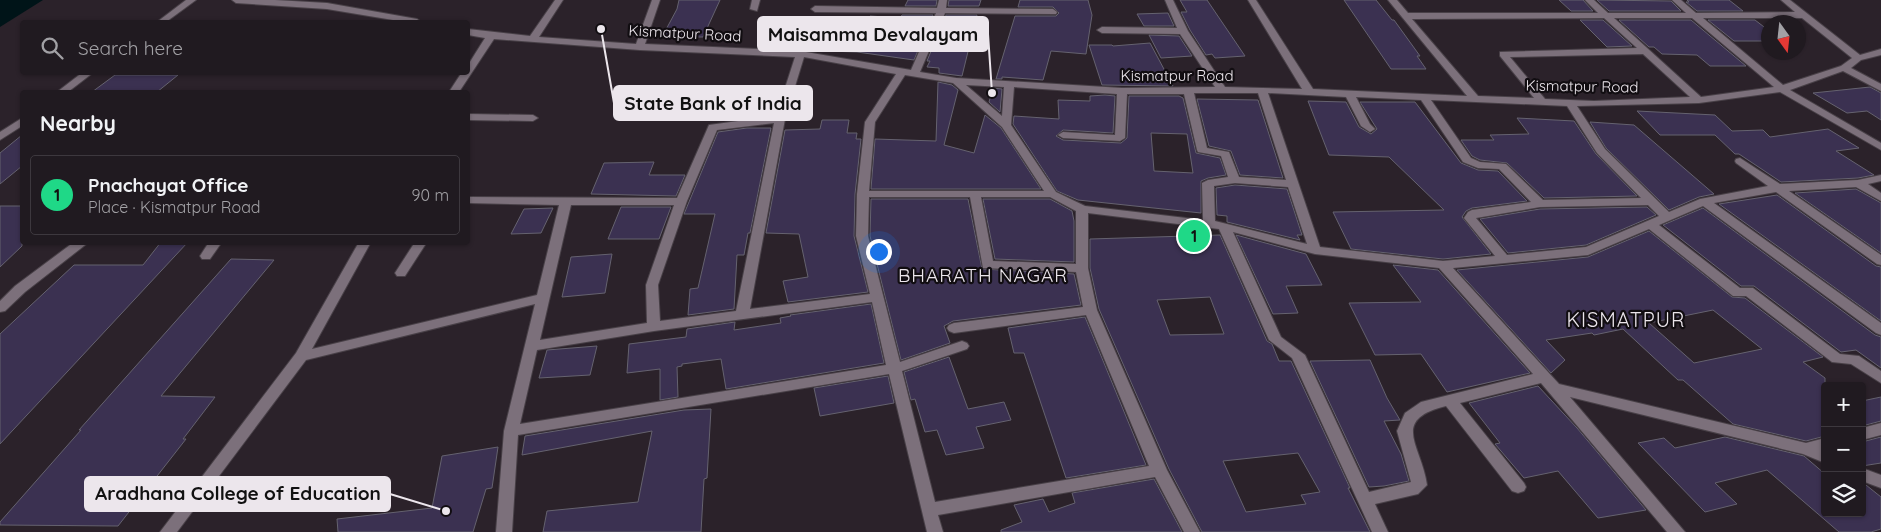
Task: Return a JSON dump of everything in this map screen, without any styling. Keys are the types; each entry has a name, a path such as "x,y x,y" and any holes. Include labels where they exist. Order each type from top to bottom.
{"street":[{"path":"163,20 192,0"},
{"path":"236,0 327,6 406,20"},
{"path":"534,39 558,0"},
{"path":"640,46 656,0"},
{"path":"935,532 862,236 863,194 870,122 908,73 941,12 943,0"},
{"path":"1169,0 1183,30 1222,90"},
{"path":"1252,0 1310,93"},
{"path":"1392,0 1474,98"},
{"path":"1589,0 1699,100"},
{"path":"1676,0 1696,14 1782,89 1881,147"},
{"path":"1785,0 1805,15"},
{"path":"815,9 1053,12"},
{"path":"1406,16 1805,15"},
{"path":"1806,16 1858,58"},
{"path":"1102,30 1183,30"},
{"name":"Kismatpur Road","path":"470,32 491,36 640,46 800,54 956,81 1122,91 1262,90 1594,104 1699,100 1782,89 1844,68 1858,58 1881,52"},
{"path":"470,68 491,36"},
{"path":"1541,101 1503,54 1645,51"},
{"path":"742,316 780,119 800,54"},
{"path":"1844,68 1881,88"},
{"path":"65,90 86,75"},
{"path":"455,90 465,75"},
{"path":"956,81 1006,126 1052,194"},
{"path":"1006,126 1009,84"},
{"path":"1188,90 1202,150 1225,154 1235,180"},
{"path":"1262,90 1315,250"},
{"path":"1063,135 1120,138 1122,91"},
{"path":"1350,94 1366,126 1370,129"},
{"path":"1423,96 1467,160 1478,166 1496,164 1506,168 1540,204"},
{"path":"1570,103 1601,151 1667,217"},
{"path":"470,117 533,118"},
{"path":"654,326 652,285 681,201 713,127 780,119"},
{"path":"0,137 20,122"},
{"path":"1740,161 1881,261"},
{"path":"863,194 1052,194 1082,209 1224,226 1315,250 1443,265 1588,251 1704,201 1778,188 1858,182 1881,178"},
{"path":"1210,224 1208,183 1235,180 1294,184"},
{"path":"1858,182 1881,198"},
{"path":"975,193 987,264 1082,268"},
{"path":"470,200 566,202 681,201"},
{"path":"1504,260 1470,218 1477,213 1540,204 1650,201"},
{"path":"1704,201 1881,330"},
{"path":"504,532 511,431 566,202"},
{"path":"1082,209 1082,268 1090,310 1159,470 1192,532"},
{"path":"1650,224 1738,293 1748,291 1837,359 1854,359 1881,378"},
{"path":"1224,226 1276,340 1298,355 1380,532"},
{"path":"0,308 20,289 79,245"},
{"path":"206,256 214,245"},
{"path":"168,532 301,356 362,245"},
{"path":"401,273 419,245"},
{"path":"1443,265 1549,382 1676,532"},
{"path":"532,346 654,326 876,297"},
{"path":"301,356 543,298"},
{"path":"954,328 1090,310"},
{"path":"511,431 896,368 962,346"},
{"path":"1365,499 1412,490 1419,485 1404,431 1410,417 1426,406 1549,382 1806,449 1821,456"},
{"path":"1450,400 1518,487"},
{"path":"1866,433 1881,429"},
{"path":"1806,449 1821,445"},
{"path":"929,510 1159,470"},
{"path":"1866,476 1881,482"}],"shaded area":[{"path":"0,0 43,0 0,27"}],"building":[{"path":"679,0 720,0 703,37 662,37 677,9"},
{"path":"908,0 937,0 936,6 905,6"},
{"path":"949,0 981,0 979,6 948,6"},
{"path":"1020,0 1088,0 1092,15 1086,54 1051,51 1043,80 1002,77 1002,79 996,79 1015,16 1056,16 1059,13 1053,7 1018,7"},
{"path":"1180,0 1207,0 1245,56 1215,58 1212,54 1206,55 1181,12 1187,12"},
{"path":"1344,0 1376,0 1394,20 1420,56 1417,56 1426,69 1391,69"},
{"path":"1559,0 1583,0 1593,11 1571,11"},
{"path":"1597,0 1671,1 1681,11 1609,11"},
{"path":"1687,0 1729,0 1743,11 1697,11 1686,2 1689,2"},
{"path":"1168,13 1174,26 1144,26 1137,14"},
{"path":"902,15 933,15 914,60 857,52 827,51 835,31 862,33 870,16 900,18"},
{"path":"946,15 977,15 962,76 939,73 939,68 927,67 930,61 927,61"},
{"path":"1580,20 1603,20 1632,46 1607,47"},
{"path":"1619,20 1691,20 1746,66 1710,66 1697,55 1662,54 1654,47 1649,47"},
{"path":"1708,20 1755,20 1761,25 1761,41 1734,41"},
{"path":"1149,35 1179,36 1192,56 1161,58"},
{"path":"1150,43 1173,86 1102,85 1089,45 1113,46"},
{"path":"115,75 178,75 159,90 95,90"},
{"path":"938,82 952,85 958,90 944,145 974,153 985,115 1001,128 1041,189 871,189 875,139 936,141"},
{"path":"1870,87 1881,93 1881,120 1867,111 1847,113 1813,93"},
{"path":"993,88 1002,89 1000,112 989,102"},
{"path":"1090,96 1115,96 1113,133 1063,130 1056,136 1063,140 1121,143 1127,138 1129,96 1179,96 1183,98 1196,153 1220,158 1226,175 1201,181 1201,213 1078,200 1057,191 1013,124 1014,116 1059,119 1058,100 1090,101","holes":["1151,133 1187,134 1193,173 1154,171"]},
{"path":"1197,99 1258,100 1283,178 1240,175 1231,151 1209,146"},
{"path":"1308,101 1346,102 1359,127 1371,134 1377,129 1360,102 1415,102 1461,163 1478,170 1498,171 1527,201 1472,208 1466,211 1462,217 1491,254 1443,259 1351,249 1333,212 1444,210 1389,157 1329,155"},
{"path":"1637,111 1715,115 1732,131 1763,130 1770,137 1828,129 1859,148 1836,151 1874,175 1858,178 1781,182 1739,154 1735,154 1715,135 1660,135"},
{"path":"1517,118 1574,121 1596,154 1637,196 1544,198 1507,163 1480,160 1472,156 1461,140 1494,140 1490,135 1529,134"},
{"path":"822,120 849,120 847,133 857,133 856,139 861,139 855,194 854,236 868,292 788,302 783,281 808,277 799,234 766,233 785,130 820,129"},
{"path":"1590,122 1634,125 1714,194 1699,197 1669,210 1606,148"},
{"path":"747,128 771,128 750,233 748,233 744,255 737,255 734,309 688,315 690,289 698,288 715,214 684,214 718,132"},
{"path":"20,137 20,168 0,184 0,153"},
{"path":"654,162 649,175 685,175 676,196 591,194 604,163"},
{"path":"1235,185 1287,189 1302,235 1297,235 1300,240 1227,222 1227,216 1217,215 1216,188"},
{"path":"1856,189 1881,203 1881,253 1795,193"},
{"path":"1777,195 1876,266 1881,267 1881,321 1719,204"},
{"path":"871,199 968,199 982,269 1074,274 1081,305 953,321 944,326 950,343 901,360 870,236"},
{"path":"983,199 1050,199 1072,211 1074,221 1074,262 995,259"},
{"path":"0,206 20,206 20,245 22,246 0,267"},
{"path":"621,207 671,207 659,239 608,239"},
{"path":"1647,207 1656,215 1586,245 1508,253 1480,219 1540,209"},
{"path":"553,208 541,233 511,234 524,209"},
{"path":"1703,208 1875,335 1881,337 1881,368 1856,350 1841,352 1754,286 1741,286 1663,225"},
{"path":"1649,231 1732,297 1745,298 1823,357 1803,362 1825,378 1825,382 1821,382 1821,437 1806,441 1733,424 1683,380 1678,380 1623,329 1594,335 1592,333 1546,340 1565,360 1551,373 1457,270 1588,257","holes":["1713,310 1762,349 1694,363 1649,323"]},
{"path":"1220,235 1267,341 1272,344 1279,361 1291,361 1350,488 1348,488 1370,532 1202,532 1169,469 1099,309 1090,268 1090,239","holes":["1210,297 1224,334 1170,335 1157,300","1298,453 1320,492 1301,495 1306,504 1246,512 1223,461"]},
{"path":"1236,235 1306,254 1322,285 1286,286 1298,313 1273,314"},
{"path":"159,245 185,245 0,444 0,334 74,265 143,265"},
{"path":"612,254 605,293 562,297 571,257"},
{"path":"231,259 274,260 161,396 215,397 183,439 186,439 118,526 0,525 0,522 81,430 79,430"},
{"path":"1393,265 1438,270 1530,373 1447,392 1421,354 1375,355 1349,303 1421,302"},
{"path":"871,304 884,363 726,389 721,359 682,364 682,366 677,367 678,397 660,400 660,369 627,373 629,344 686,337 687,329 735,322 734,330 781,323 780,318 790,315"},
{"path":"1085,317 1146,465 1066,478 1024,353 1014,353 1008,328"},
{"path":"597,346 590,375 539,378 547,350"},
{"path":"949,357 968,409 1004,402 1011,420 976,427 984,448 946,455 937,430 925,432 915,399 911,400 904,372"},
{"path":"1370,360 1387,398 1400,420 1384,421 1401,454 1409,481 1369,487 1310,361"},
{"path":"888,376 894,403 820,416 814,388"},
{"path":"1538,386 1577,428 1646,510 1598,518 1558,471 1524,478 1495,444 1500,443 1469,403"},
{"path":"1881,397 1881,421 1866,425 1866,400"},
{"path":"711,409 707,478 704,479 701,532 543,532 547,511 638,502 652,431 522,455 525,436 684,410"},
{"path":"1725,437 1804,456 1821,471 1821,516 1767,470 1715,483 1737,504 1705,512 1638,443 1664,438 1675,448"},
{"path":"1881,437 1881,463 1866,465 1866,441"},
{"path":"498,447 492,488 486,489 473,532 338,532 337,519 432,508 442,456"},
{"path":"1154,479 1182,532 1001,532 1001,530 1022,522 1014,505 1043,499 1049,512 1075,503 1072,493"},
{"path":"1866,485 1881,497 1881,529 1871,532 1839,532 1822,517 1866,517"}],"place":[{"name":"State Bank of India","path":"601,29"},
{"name":"Maisamma Devalayam","path":"992,93"},
{"name":"Pnachayat Office","path":"1194,236"},
{"name":"Aradhana College of Education","path":"446,511"}],"district":[{"name":"BHARATH NAGAR","path":"983,275"},
{"name":"KISMATPUR","path":"1626,319"}]}
